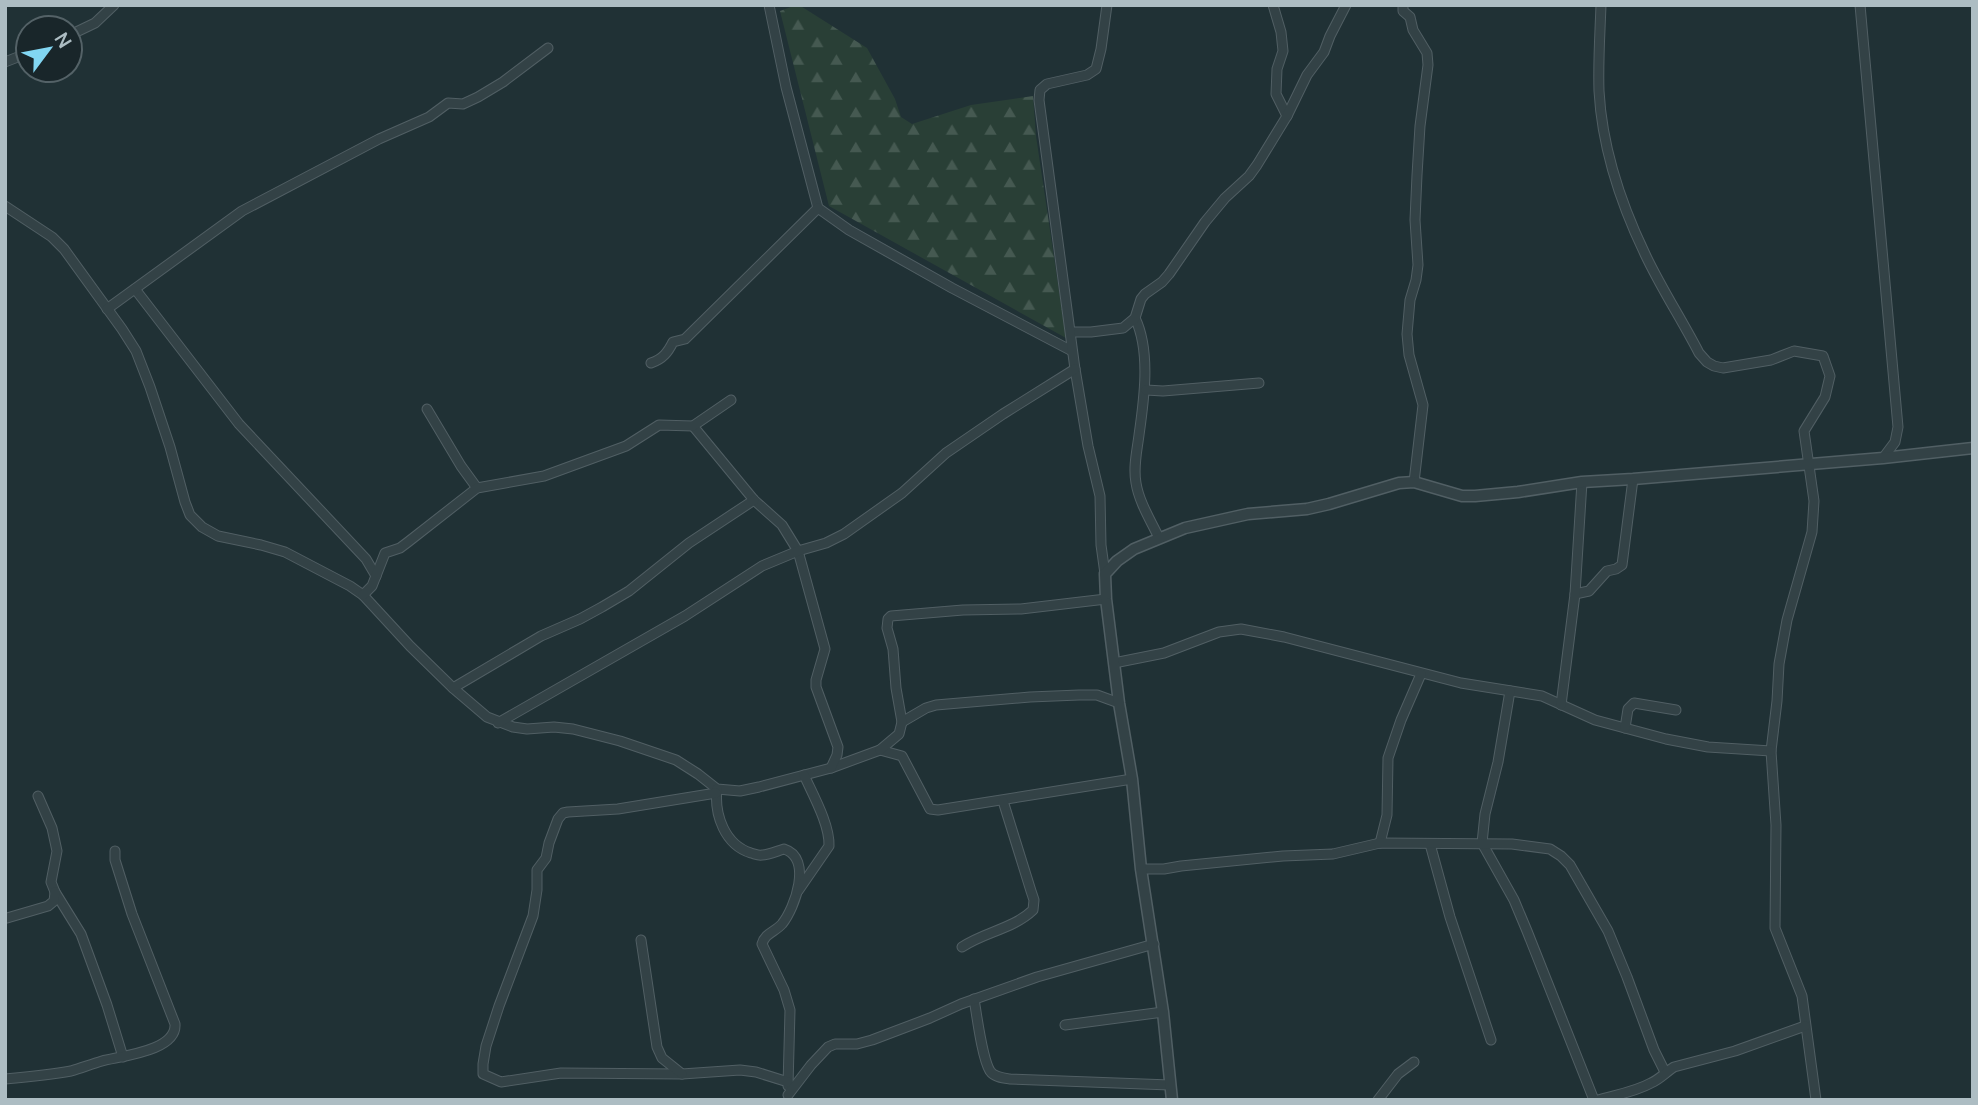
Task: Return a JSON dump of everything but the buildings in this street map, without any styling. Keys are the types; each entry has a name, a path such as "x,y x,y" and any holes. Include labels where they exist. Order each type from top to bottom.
{"street":[{"path":"84,28 95,23 114,5"},
{"path":"769,5 786,87 818,208 849,230 952,288 1072,351"},
{"path":"1107,5 1096,68 1087,75 1047,84 1040,90 1039,100 1072,351 1100,496 1106,599 1132,779 1141,869 1163,1012 1172,1100"},
{"path":"1273,5 1283,51 1275,87 1287,116"},
{"path":"1071,332 1123,328 1135,318 1145,294 1170,274 1205,222 1225,198 1249,176 1287,116 1313,65 1325,52 1346,5"},
{"path":"1404,5 1403,11 1410,17 1413,30 1427,53 1428,65 1417,175 1415,220 1418,265 1410,300 1407,334 1409,355 1423,405 1414,482"},
{"path":"1601,5 1599,91 1615,174 1628,216 1646,257 1699,352 1707,362 1723,368 1772,360 1794,351 1823,356 1830,376 1825,397 1804,431 1814,501 1812,532 1787,620 1779,664 1770,751 1776,825 1775,928 1802,996 1816,1100"},
{"path":"1860,5 1897,436 1907,456"},
{"path":"107,309 242,211 379,139 429,117 448,103 463,104 478,97 512,76 548,48"},
{"path":"5,206 52,237 64,249 122,329 136,352 154,399 170,446 184,502 190,515 202,527 218,536 285,552 363,595 453,688 498,723 527,729 554,727 598,734 676,760 698,774 717,791 719,819 736,846 763,856 784,849 794,854 800,870 797,892"},
{"path":"651,363 660,360 673,342 685,339 818,208"},
{"path":"135,289 239,424 366,559 376,577"},
{"path":"1135,318 1142,334 1146,390 1135,465 1136,483 1159,538"},
{"path":"498,723 685,616 762,566 798,551 827,543 844,534 902,494 946,453 1075,369"},
{"path":"1146,390 1259,383"},
{"path":"363,595 372,586 385,553 400,548 477,488 544,475 626,446 659,425 693,426 731,400"},
{"path":"427,409 477,488"},
{"path":"693,426 754,500 782,524 798,551 825,649 816,687 838,747 831,768"},
{"path":"1883,458 1897,436"},
{"path":"1105,575 1116,561 1159,538 1248,514 1307,509 1329,504 1399,483 1414,482 1462,496 1518,492 1582,482 1633,480 1973,448"},
{"path":"1576,594 1589,592 1607,571 1622,565 1633,480"},
{"path":"1561,705 1576,594 1582,482"},
{"path":"453,688 541,636 580,619 629,591 689,543 754,500"},
{"path":"788,1082 740,1070 682,1074 561,1073 501,1082 483,1074 486,1046 533,916 537,870 546,858 558,818 568,812 618,809 717,791 740,791 831,768 880,750 899,734 902,722 893,649 887,628 887,619 891,616 962,610 1020,610 1106,599"},
{"path":"1114,663 1164,653 1219,632 1241,629 1284,637 1461,683 1542,696 1595,720 1625,728 1708,747 1770,751"},
{"path":"1380,844 1387,815 1388,758 1421,674"},
{"path":"1510,691 1498,762 1485,814 1482,843 1514,900 1596,1100 1646,1086 1674,1067 1735,1051 1805,1027"},
{"path":"902,722 936,705 1097,695 1119,703"},
{"path":"1625,728 1628,709 1634,703 1676,710"},
{"path":"880,750 902,756 930,809 938,810 1132,779"},
{"path":"788,1098 790,1010 784,990 762,944 765,937 780,927 797,892 829,846 825,826 804,775"},
{"path":"38,796 52,828 57,851 51,882 81,934 123,1057"},
{"path":"962,947 1033,910 1034,900 1003,801"},
{"path":"1141,869 1333,854 1380,844 1482,843 1550,849 1570,865 1608,931 1654,1051 1665,1072"},
{"path":"1430,844 1450,917 1491,1040"},
{"path":"5,1079 63,1072 123,1057 157,1047 173,1036 176,1030 132,914 115,860 115,851"},
{"path":"7,918 48,906 54,901 55,892"},
{"path":"641,940 657,1047 662,1058 682,1074"},
{"path":"788,1098 811,1065 828,1047 835,1044 857,1044 872,1040 1037,977 1154,944"},
{"path":"974,999 986,1059 990,1072 996,1076 1010,1079 1170,1085"},
{"path":"1065,1025 1163,1012"},
{"path":"1378,1100 1398,1074 1414,1062"}],"green space":[{"path":"796,5 867,48 895,99 901,117 912,124 971,105 1033,96 1036,136 1066,338 829,206 780,11"}]}
